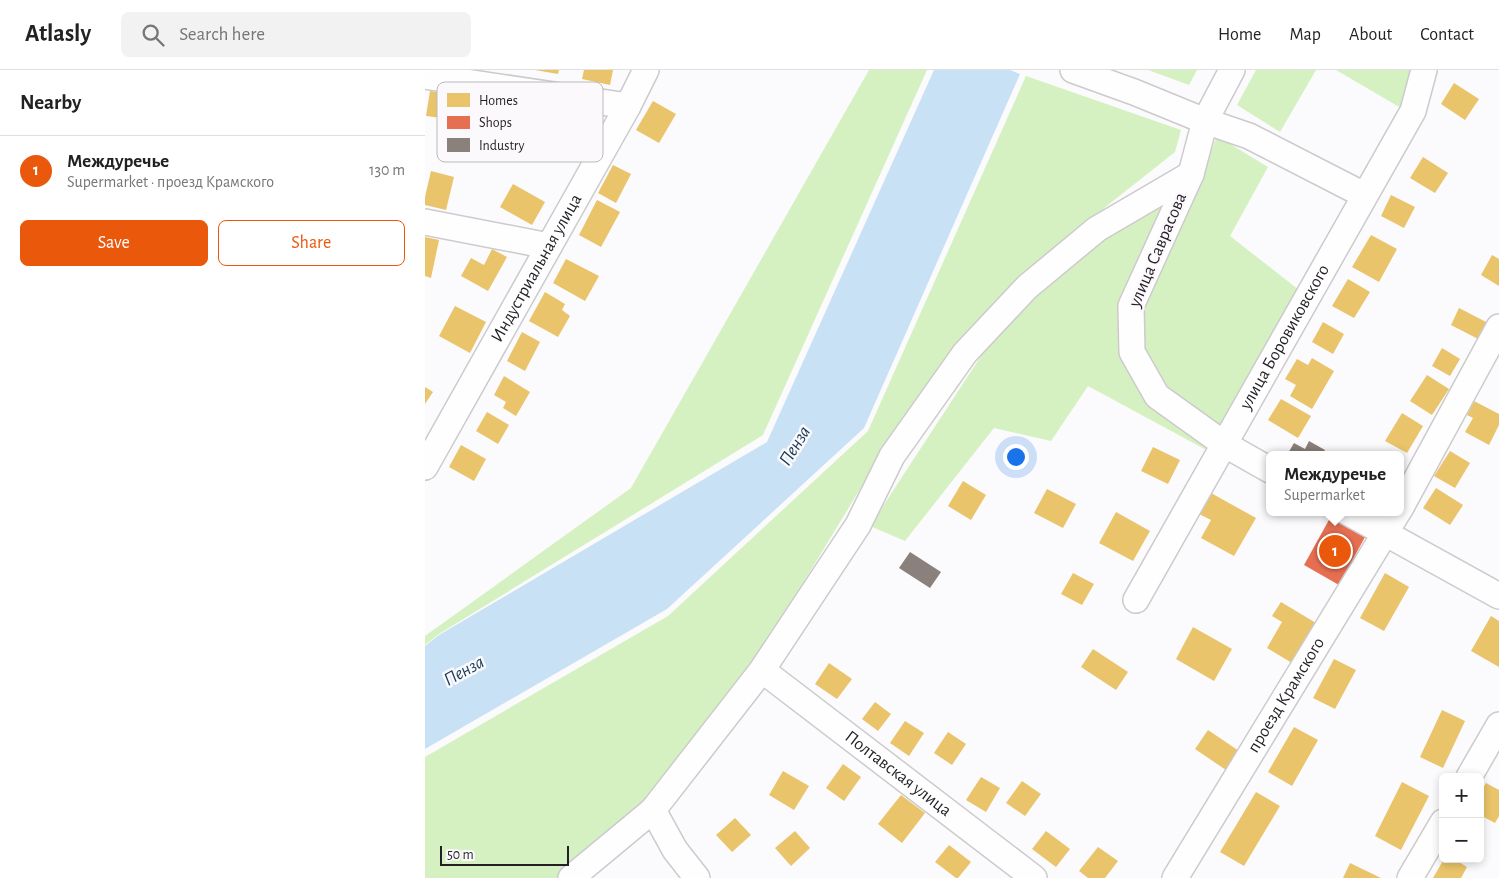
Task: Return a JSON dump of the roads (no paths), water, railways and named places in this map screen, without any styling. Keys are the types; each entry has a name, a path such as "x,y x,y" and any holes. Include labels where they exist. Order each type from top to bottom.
{"street":[{"name":"Индустриальная улица","path":"603,150 646,70"},
{"path":"1073,70 1249,136 1364,195"},
{"name":"улица Саврасова","path":"1232,70 1205,121 1191,174 1131,306 1132,352 1157,396 1224,444 1266,468"},
{"name":"улица Боровиковского","path":"1136,600 1413,111 1423,70"},
{"path":"425,76 466,82"},
{"path":"603,102 628,106"},
{"name":"Индустриальная улица","path":"425,467 596,162"},
{"path":"571,878 653,810 762,670 858,525 892,456 965,353 1027,287 1097,229 1191,174"},
{"path":"425,222 549,246"},
{"name":"проезд Крамского","path":"1404,502 1499,327"},
{"path":"1354,516 1499,596"},
{"name":"проезд Крамского","path":"1175,878 1396,516"},
{"name":"Полтавская улица","path":"762,670 1034,878"},
{"path":"1471,773 1499,725"},
{"path":"653,810 675,850 697,878"},
{"path":"1410,878 1439,829"}],"water":[{"name":"Пенза","path":"934,70 1010,70 1020,74 864,428 667,609 425,749 425,646 439,635 767,442"}],"place":[{"name":"Междуречье","path":"1335,551"}]}
